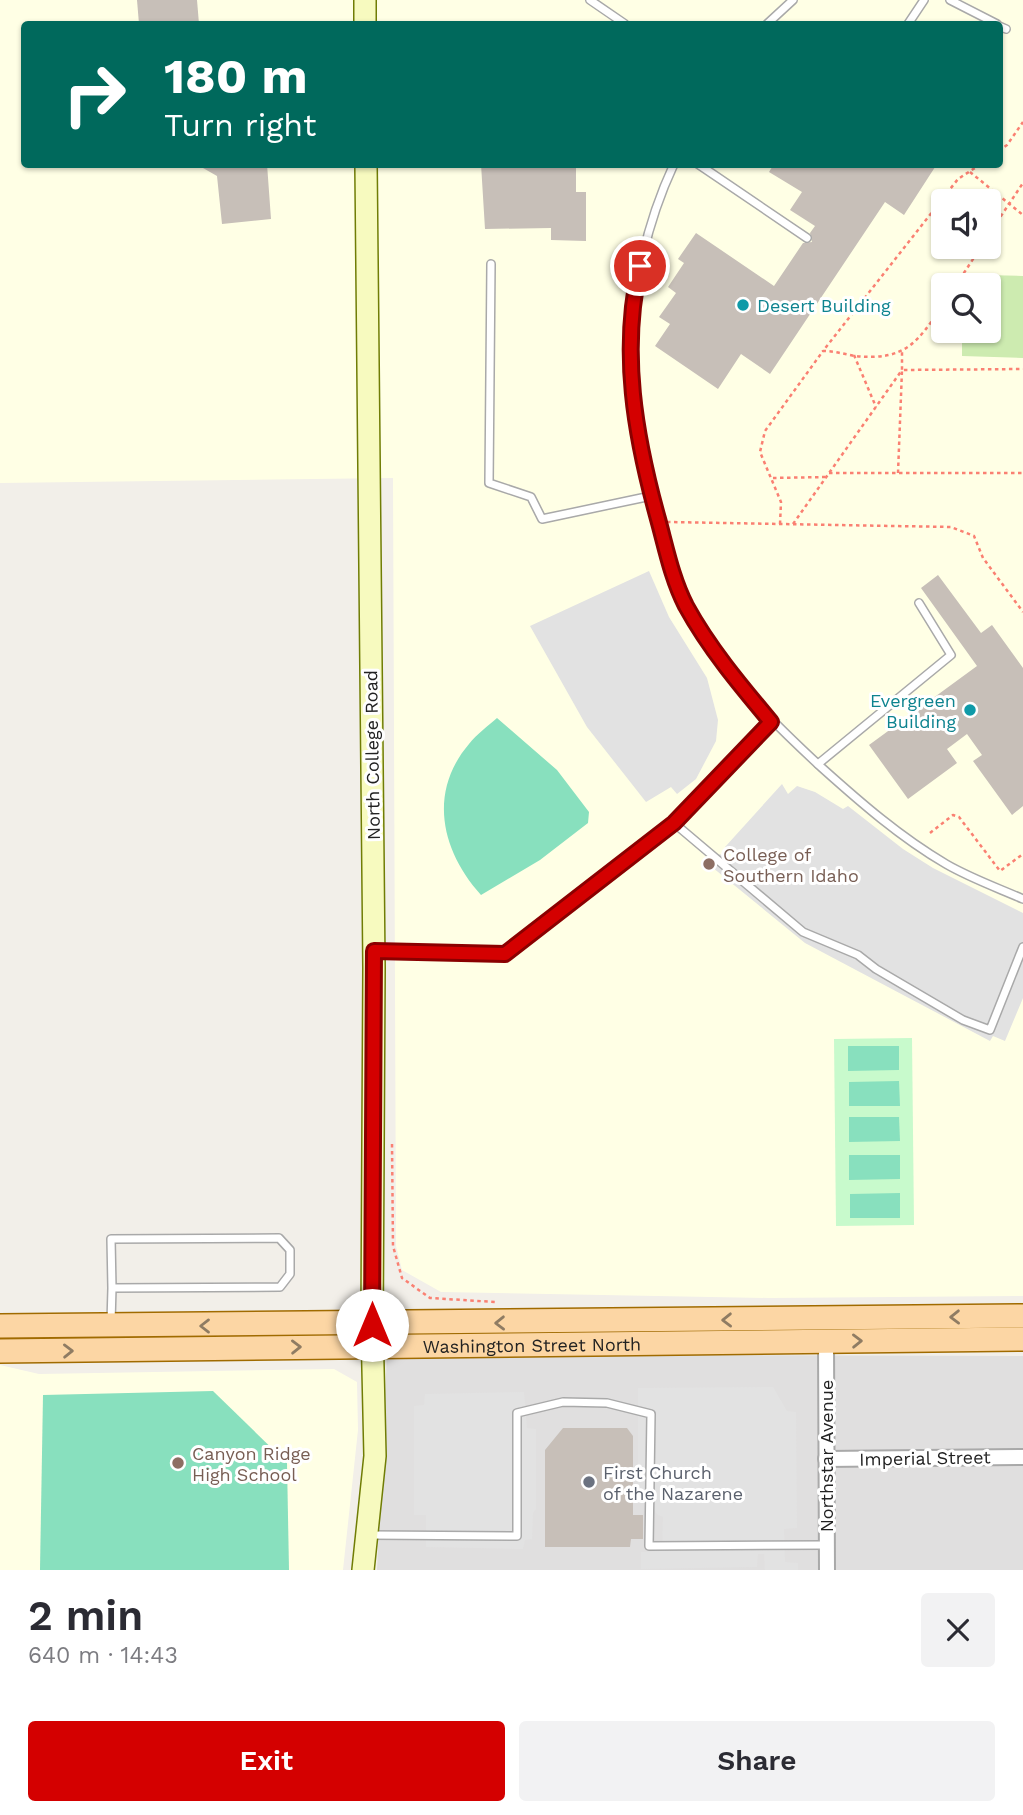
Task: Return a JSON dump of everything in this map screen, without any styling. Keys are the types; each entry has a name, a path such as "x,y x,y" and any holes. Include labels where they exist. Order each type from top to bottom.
{"main road":[{"name":"Washington Street North","path":"0,1351 372,1335 1023,1316"},
{"name":"Washington Street North","path":"0,1326 110,1326 372,1335 826,1342 1023,1339"}],"street":[{"path":"365,0 365,21"},
{"name":"North College Road","path":"363,1570 375,1456 372,1335 374,951 366,168"},
{"name":"Northstar Avenue","path":"826,1342 827,1570"},
{"name":"Imperial Street","path":"826,1459 1023,1457"}],"lane":[{"path":"590,0 621,21"},
{"path":"770,21 793,0"},
{"path":"910,21 924,0"},
{"path":"950,0 991,21"},
{"path":"672,168 650,219 636,283 630,337 632,400 651,496 687,607 724,666 771,722 863,805 946,863 1023,899"},
{"path":"704,168 807,238"},
{"path":"491,264 489,484 531,497 542,519 651,496"},
{"path":"818,764 951,655 919,603"},
{"path":"374,951 505,954 674,823 771,722"},
{"path":"674,823 803,932 858,955 876,969 963,1020 990,1030 1023,947"},
{"path":"110,1326 111,1240 279,1238 290,1250 290,1274 279,1287 112,1288"},
{"path":"367,1535 517,1536 517,1413 532,1412 563,1402 607,1403 651,1414 649,1546 827,1545"}],"path":[{"path":"1003,148 1023,122"},
{"path":"780,524 781,502 760,452 765,431 822,351 958,179 976,168"},
{"path":"970,172 1023,215"},
{"path":"1001,216 1023,183"},
{"path":"822,351 875,358 902,352 921,338 931,323"},
{"path":"898,473 902,352"},
{"path":"854,355 876,407"},
{"path":"902,370 1023,369"},
{"path":"793,524 902,370"},
{"path":"773,478 898,473 1023,473"},
{"path":"658,521 951,527 974,536 983,558 1023,612"},
{"path":"930,833 953,815 959,817 1000,871 1023,854"},
{"path":"392,1135 393,1246 397,1266 402,1278 430,1298"}],"shaded area":[{"name":"College of Southern Idaho","path":"0,0 1023,0 1023,1296 769,1298 441,1292 402,1270 396,1246 393,478 0,483"},
{"path":"649,571 669,617 707,678 718,720 716,741 696,779 677,794 671,787 646,802 587,727 530,626"},
{"path":"782,784 788,794 797,786 815,792 843,809 848,806 903,849 933,868 1023,913 1023,998 1005,1041 993,1036 990,1041 805,943 707,863 720,854 729,861 733,855 725,847"},
{"path":"387,1354 1023,1356 1023,1570 377,1570"},
{"name":"Canyon Ridge High School","path":"0,1365 39,1374 334,1369 357,1382 358,1430 343,1570 0,1570"},
{"path":"773,1387 787,1411 796,1412 797,1528 784,1529 785,1562 798,1563 798,1570 765,1570 764,1554 758,1554 757,1567 641,1569 641,1552 662,1551 663,1517 638,1493 638,1388"},
{"path":"524,1392 527,1428 536,1429 536,1509 533,1513 532,1539 525,1540 523,1549 426,1547 426,1515 414,1515 414,1406 424,1405 425,1394"}],"green space":[{"path":"1001,275 1023,276 1023,358 962,356 962,343 1001,343"},
{"path":"497,718 557,770 589,812 588,823 540,860 481,895 456,860 449,841 444,801 456,762 472,740"},
{"path":"912,1038 914,1225 836,1226 834,1039"},
{"path":"848,1046 899,1046 899,1070 848,1071"},
{"path":"899,1081 900,1106 849,1106 849,1082"},
{"path":"849,1117 899,1117 900,1141 849,1142"},
{"path":"849,1155 900,1155 900,1179 849,1180"},
{"path":"900,1193 900,1218 850,1218 850,1194"},
{"path":"213,1391 287,1463 289,1570 40,1570 43,1395"}],"building":[{"path":"137,0 197,0 199,21 139,21"},
{"path":"203,168 267,168 271,219 222,224 217,176"},
{"path":"481,168 576,168 576,192 586,192 586,241 551,240 551,228 485,229"},
{"name":"Desert Building","path":"772,168 934,168 904,215 885,202 770,374 741,354 718,389 655,346 670,324 659,317 676,293 668,287 684,263 678,259 696,233 774,286 803,243 812,242 810,233 815,226 790,210 802,192 769,172"},
{"name":"Evergreen Building","path":"938,575 981,633 992,625 1023,668 1023,806 1012,815 973,761 982,755 967,734 947,749 957,763 908,799 869,745 977,666 921,588"},
{"name":"First Church of the Nazarene","path":"563,1428 627,1428 633,1436 633,1515 643,1515 643,1539 631,1539 630,1547 545,1547 545,1450"}],"place":[{"name":"Desert Building","path":"743,305"},
{"name":"Evergreen Building","path":"970,710"},
{"name":"College of Southern Idaho","path":"709,864"},
{"name":"Canyon Ridge High School","path":"178,1463"},
{"name":"First Church of the Nazarene","path":"589,1482"}],"route":[{"path":"372,1325 374,951 505,954 674,823 730,768 771,722 724,666 687,607 665,547 639,444 632,400 630,337 640,266"}]}
